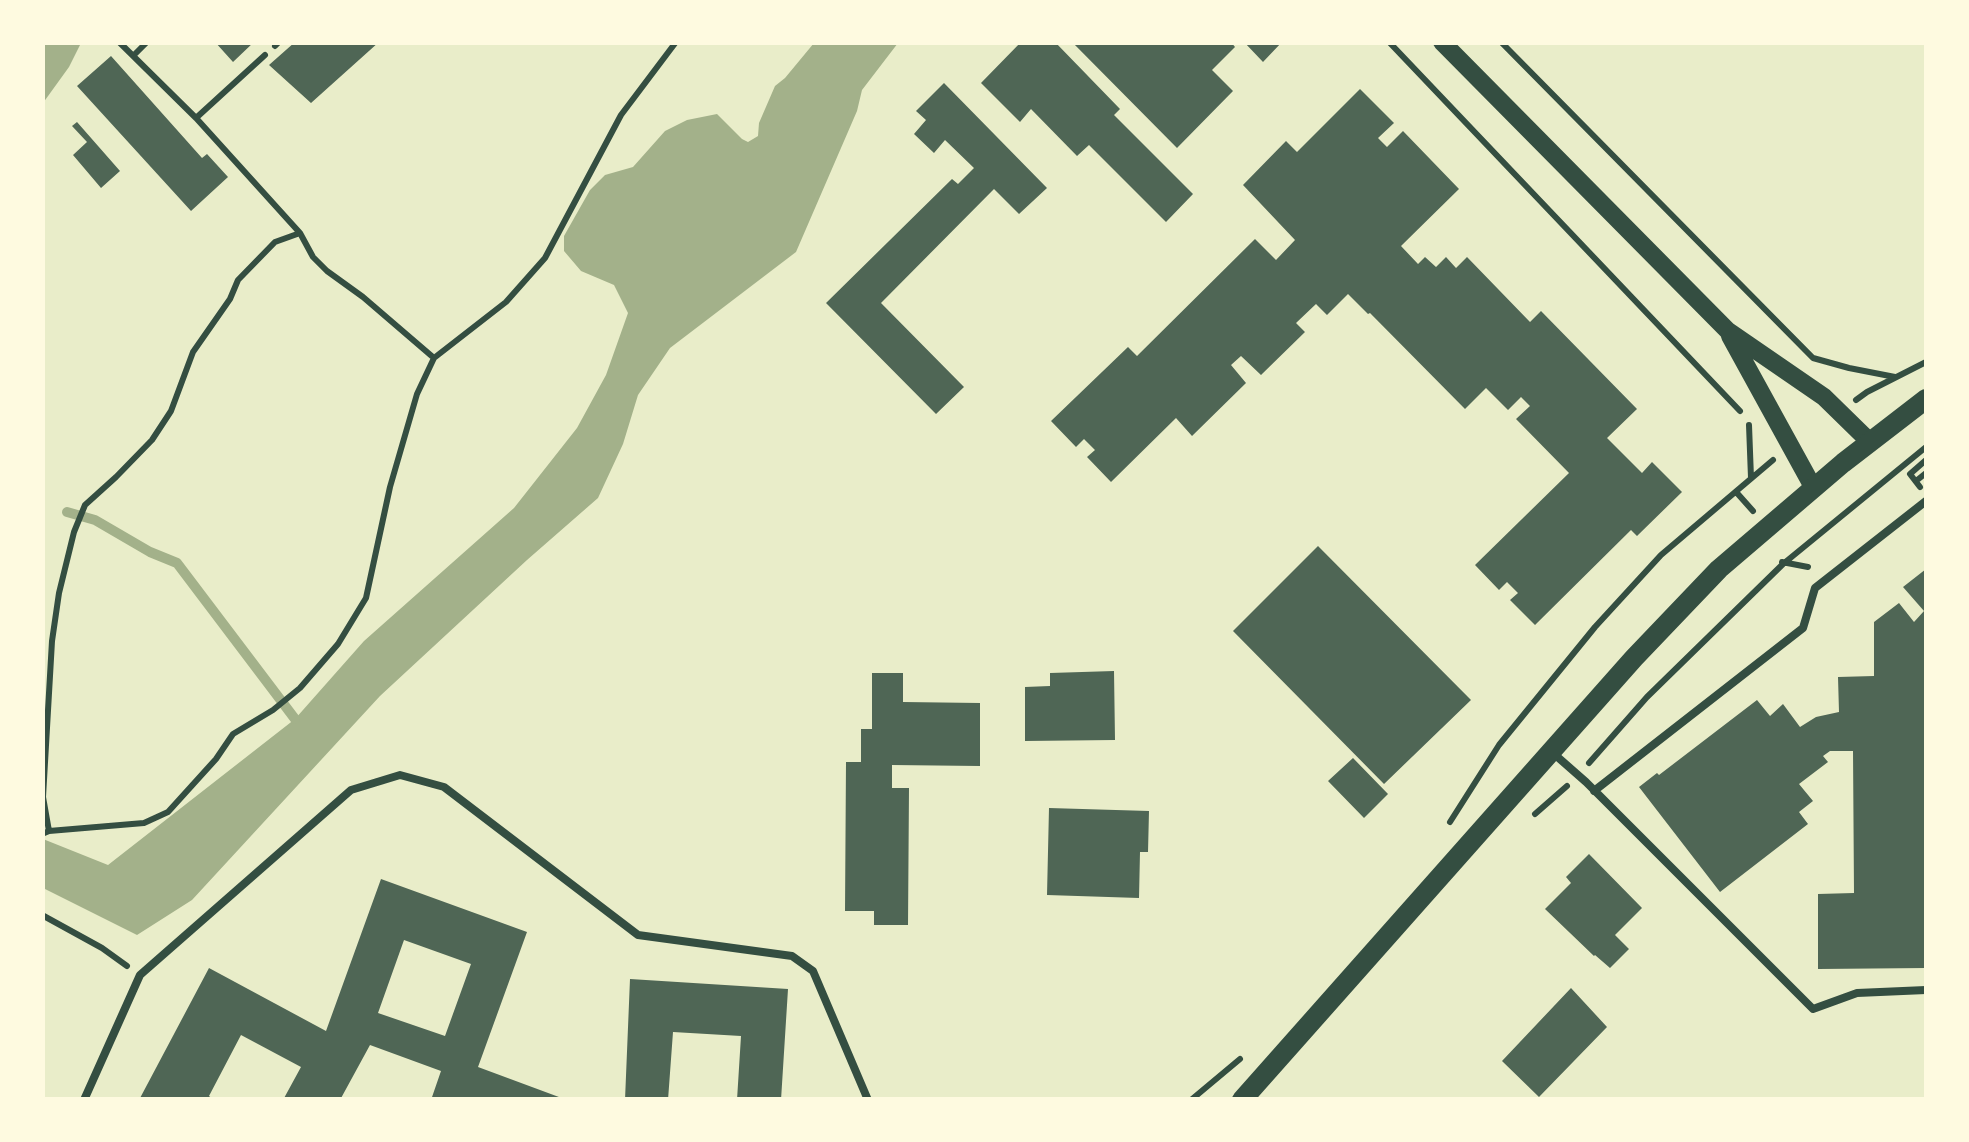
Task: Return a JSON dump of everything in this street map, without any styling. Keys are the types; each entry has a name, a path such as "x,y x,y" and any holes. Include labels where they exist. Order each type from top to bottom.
{"main road":[{"path":"1242,1100 1718,569 1926,399"}],"street":[{"path":"1442,42 1728,331 1824,397 1870,442"},
{"path":"1728,331 1814,487"}],"lane":[{"path":"1594,791 1803,628 1815,588 1926,501"},
{"path":"1553,753 1813,1009 1856,992 1926,990"},
{"path":"84,1100 140,975 351,790 400,775 444,787 638,935 792,956 813,971 868,1100"}],"path":[{"path":"119,42 196,118 300,233 312,257 434,358"},
{"path":"134,56 147,42"},
{"path":"300,233 275,242 238,280 230,299 193,352 171,411 152,440 84,504 59,593 52,640 43,798 46,833 144,823 168,812 216,760 233,734 274,710 300,688 338,644 366,598 390,487 418,394 434,358 506,302 545,258 621,115 676,42"},
{"path":"1389,42 1749,422 1751,479 1661,555 1595,627 1499,746 1442,834"},
{"path":"1501,42 1813,358 1896,378"},
{"path":"196,118 265,56"},
{"path":"1926,460 1910,474 1916,481 1926,472"},
{"path":"1756,537 1783,564 1818,568 1826,579"},
{"path":"42,915 102,948 140,975"},
{"path":"1190,1100 1248,1050"}],"shaded area":[{"path":"43,42 81,43 43,103"},
{"path":"814,43 898,43 862,90 857,111 796,252 670,348 638,395 623,444 598,498 380,696 192,900 137,935 43,888 43,839 108,865 295,719 364,641 514,508 577,428 606,375 628,313 614,285 581,271 564,251 564,236 590,190 605,175 633,167 665,131 687,120 717,114 742,139 748,142 758,136 759,123 775,86"}],"building":[{"path":"215,42 254,42 233,62"},
{"path":"295,42 379,42 311,103 269,65"},
{"path":"1021,42 1055,42 1120,109 1114,115 1193,194 1166,222 1089,145 1077,156 1031,109 1020,122 981,83"},
{"path":"1072,42 1231,42 1235,47 1212,70 1233,91 1177,148"},
{"path":"1244,42 1282,42 1263,62"},
{"path":"111,56 202,158 207,154 228,177 191,211 77,86"},
{"path":"944,83 1047,188 1019,214 994,189 881,303 964,387 936,414 826,303 952,179 958,184 974,168 945,140 934,153 914,134 926,120 916,111"},
{"path":"1360,89 1394,123 1378,138 1387,147 1403,131 1459,189 1401,246 1418,264 1425,257 1436,267 1446,257 1456,268 1467,257 1530,322 1541,311 1637,409 1607,438 1642,473 1652,462 1682,492 1637,536 1631,530 1535,625 1510,600 1518,593 1507,582 1499,590 1475,565 1569,473 1516,419 1530,406 1521,397 1508,410 1486,388 1465,409 1348,294 1327,315 1316,304 1296,323 1305,332 1261,375 1241,356 1231,365 1246,383 1192,436 1176,418 1111,482 1087,457 1095,450 1084,439 1076,447 1051,421 1128,347 1137,356 1255,239 1276,260 1295,240 1243,185 1286,141 1297,152"},
{"path":"77,122 120,171 101,188 73,155 87,142 72,126"},
{"path":"1318,546 1471,700 1384,784 1233,631"},
{"path":"1926,569 1926,968 1818,969 1818,894 1854,893 1853,751 1830,751 1823,756 1828,762 1799,784 1813,801 1799,812 1808,824 1720,892 1639,787 1757,700 1770,716 1783,704 1800,727 1816,717 1839,712 1838,677 1874,676 1874,622 1899,603 1914,622 1924,611 1903,587"},
{"path":"1114,671 1115,740 1025,741 1025,687 1050,686 1050,673"},
{"path":"872,673 903,673 903,702 980,703 980,766 892,765 892,788 909,788 908,925 874,925 874,911 845,911 846,762 861,762 861,729 872,729"},
{"path":"1353,758 1388,794 1364,818 1328,781"},
{"path":"1049,808 1149,811 1148,852 1140,852 1139,898 1047,895"},
{"path":"1589,854 1642,908 1615,935 1629,949 1610,968 1545,909 1571,883 1566,877"},
{"path":"381,879 527,932 478,1067 567,1100 431,1100 441,1071 370,1045 340,1100 283,1100 301,1067 241,1035 209,1096 214,1100 139,1100 209,968 326,1031","holes":["404,940 471,964 445,1036 378,1013"]},
{"path":"630,979 788,989 781,1100 737,1100 741,1036 673,1032 668,1100 625,1100"},
{"path":"1571,988 1607,1027 1539,1097 1502,1061"}],"waterway":[{"path":"67,512 95,520 177,563 295,719"}]}
